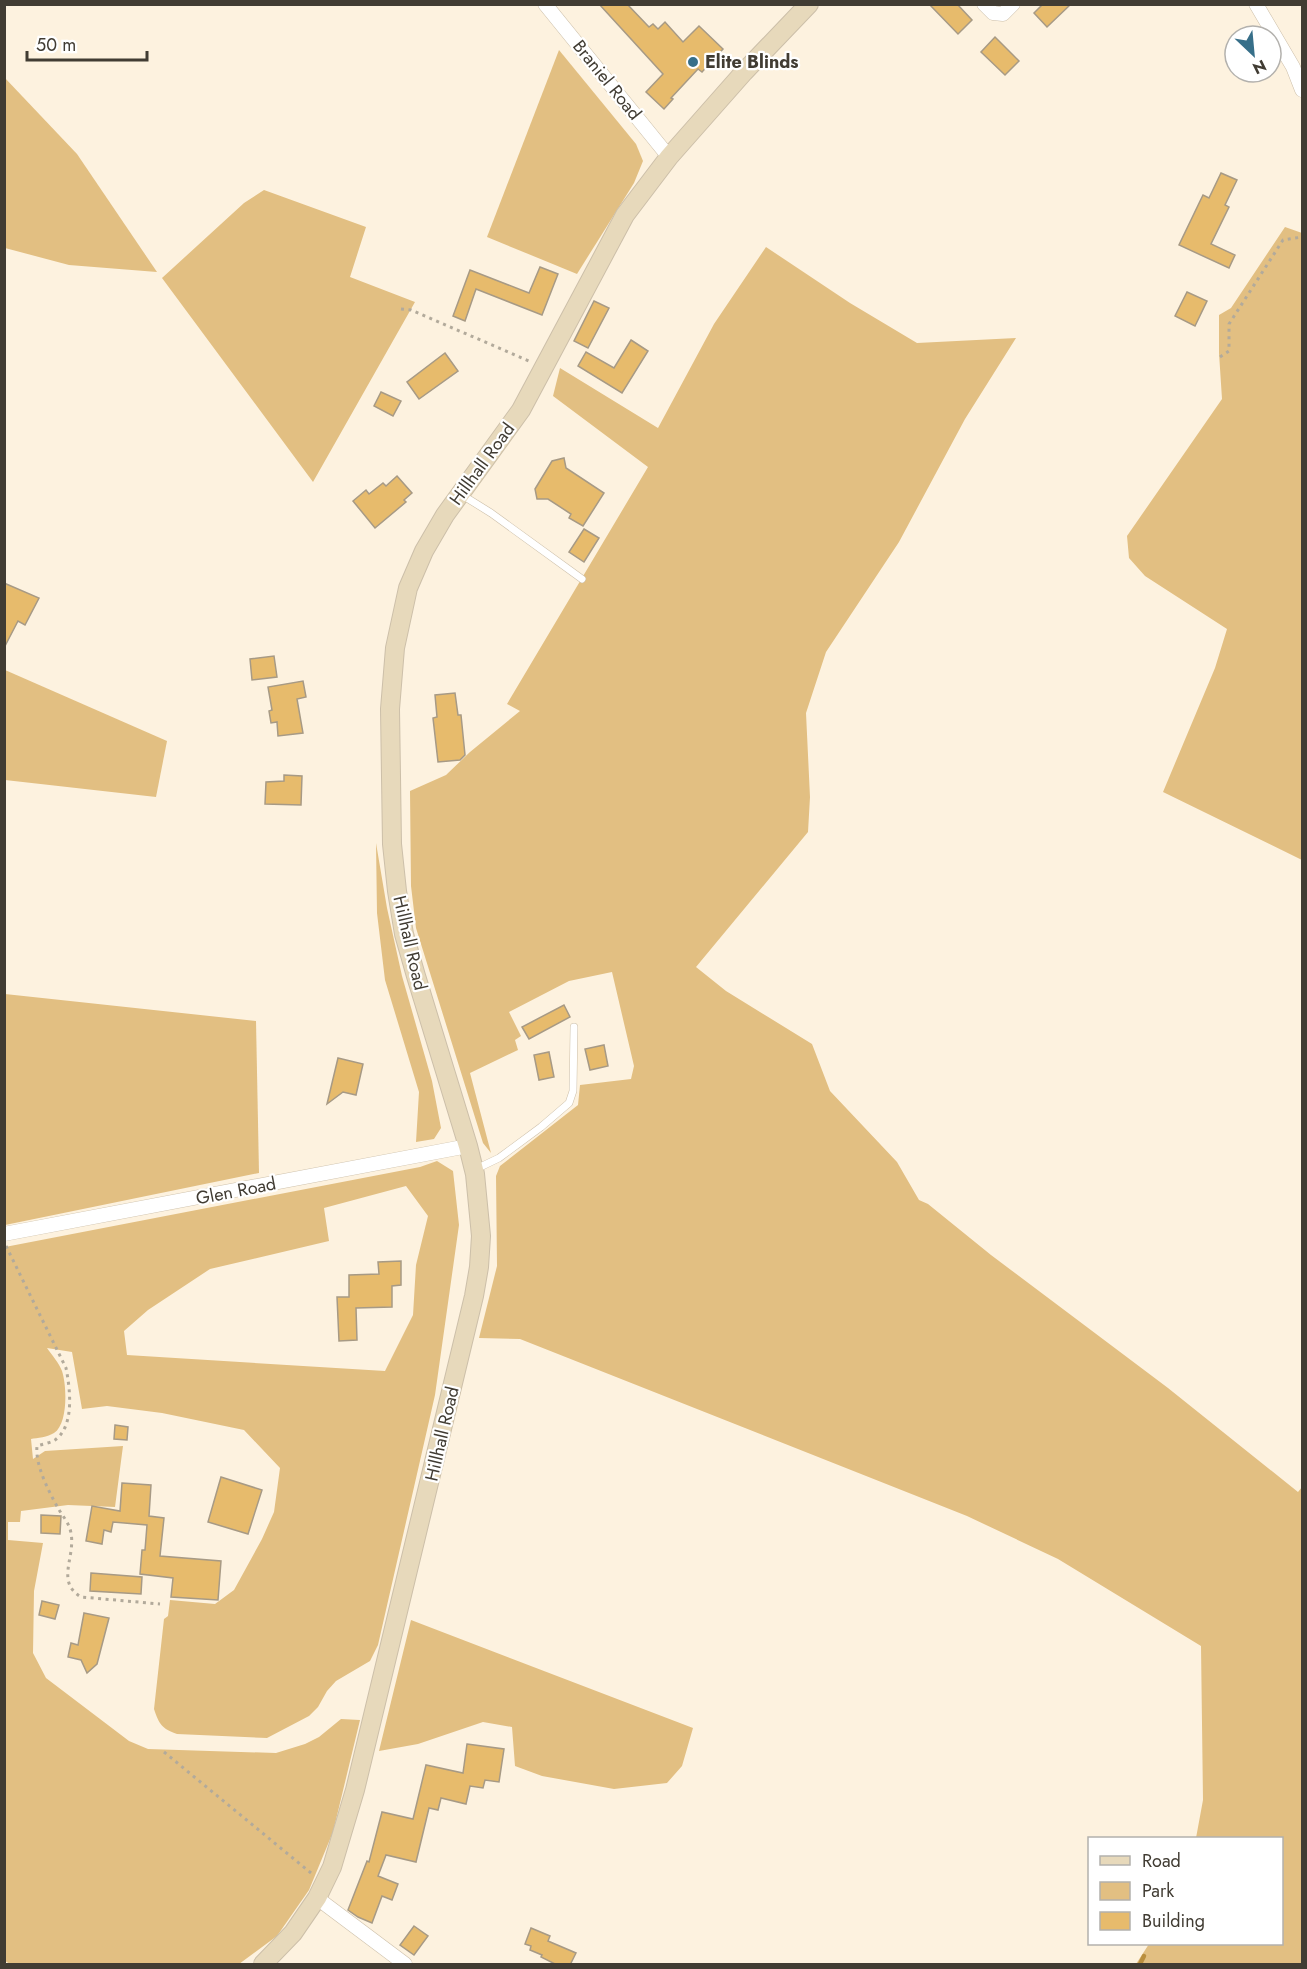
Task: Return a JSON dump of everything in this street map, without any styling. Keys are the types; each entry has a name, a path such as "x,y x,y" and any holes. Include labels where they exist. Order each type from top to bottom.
{"main road":[{"name":"Hillhall Road","path":"263,1965 293,1933 321,1892 335,1858 355,1790 479,1268 481,1236 474,1170 402,923 392,844 390,710 395,648 408,588 424,551 460,494 509,427 545,367 625,215 669,157 744,72 809,4"}],"street":[{"name":"Braniel Road","path":"545,4 669,157"},
{"path":"984,4 993,13 1003,14 1013,4"},
{"path":"1256,4 1293,67 1302,90"},
{"name":"Glen Road","path":"4,1234 468,1146"},
{"path":"321,1892 405,1965"}],"lane":[{"path":"460,494 491,513 582,579"},
{"path":"474,1170 499,1158 542,1127 570,1103 573,1091 574,1027"}],"path":[{"path":"1220,357 1229,351 1229,324 1283,240 1302,237"},
{"path":"401,309 411,310 545,367"},
{"path":"4,1241 66,1368 69,1384 68,1413 64,1430 55,1440 37,1446 37,1453 41,1470 56,1505 70,1528 72,1552 67,1580 70,1591 81,1597 160,1604"},
{"path":"164,1752 321,1892"}],"green space":[{"path":"559,50 636,144 643,161 634,183 577,274 487,237"},
{"path":"4,77 77,154 157,272 69,265 5,248"},
{"path":"264,190 366,227 350,277 415,302 313,482 162,278 244,203"},
{"path":"1285,227 1302,233 1302,860 1163,792 1215,668 1227,629 1145,576 1129,558 1127,536 1222,399 1219,315 1231,308"},
{"path":"766,247 850,303 917,343 1016,338 965,419 899,542 826,652 806,713 810,797 808,832 696,967 726,991 812,1044 830,1091 897,1162 919,1200 928,1204 991,1255 1168,1388 1298,1492 1302,1487 1302,1964 1136,1964 1148,1945 1283,1945 1283,1837 1196,1837 1203,1800 1201,1646 1058,1559 967,1516 520,1339 479,1338 497,1266 496,1176 500,1166 578,1105 580,1085 631,1079 634,1066 612,972 569,981 509,1012 521,1036 515,1040 518,1050 470,1073 491,1153 483,1143 416,928 411,886 410,791 446,775 520,711 507,704 648,467 553,396 560,368 658,428 714,324"},
{"path":"5,670 167,741 156,797 5,780"},
{"path":"376,843 402,976 432,1081 441,1128 434,1139 416,1142 419,1092 385,980 377,913"},
{"path":"5,994 256,1021 259,1173 5,1225"},
{"path":"437,1161 453,1171 459,1225 435,1395 378,1645 370,1661 336,1681 309,1716 267,1738 177,1734 162,1725 154,1709 164,1619 168,1616 170,1600 215,1604 234,1590 274,1512 280,1468 244,1430 162,1413 107,1406 82,1409 72,1352 47,1348 62,1371 65,1386 64,1413 59,1428 54,1433 31,1439 33,1459 45,1451 123,1446 115,1507 68,1505 21,1511 20,1522 8,1522 8,1540 43,1543 34,1591 33,1653 46,1678 129,1741 148,1749 276,1753 319,1737 341,1719 360,1720 333,1832 309,1890 277,1936 239,1964 10,1964 5,1961 5,1247 420,1167","holes":["406,1186 428,1216 416,1265 413,1315 385,1371 127,1355 124,1331 148,1310 210,1269 329,1241 324,1208"]},
{"path":"411,1620 693,1728 682,1766 667,1783 614,1789 542,1776 515,1766 512,1727 483,1722 418,1744 379,1751"}],"building":[{"path":"599,4 627,4 649,27 653,24 658,29 665,22 683,42 699,26 723,49 702,72 698,69 664,109 646,92 663,74"},
{"path":"929,4 957,4 972,20 958,34"},
{"path":"1043,4 1071,4 1047,27 1034,13"},
{"path":"995,37 1019,61 1005,75 981,52"},
{"path":"1221,173 1237,180 1225,205 1229,207 1211,244 1235,255 1229,268 1179,245 1203,195 1209,198"},
{"path":"540,267 558,274 542,315 476,289 465,321 453,316 470,270 529,293"},
{"path":"1187,292 1207,301 1195,326 1175,316"},
{"path":"594,301 609,308 588,348 574,341"},
{"path":"631,340 648,351 622,393 578,366 586,352 614,368"},
{"path":"445,353 458,371 419,399 407,382"},
{"path":"381,392 401,401 393,416 374,406"},
{"path":"564,458 566,468 604,493 583,526 569,518 571,514 548,499 537,499 535,489 552,461"},
{"path":"397,476 412,493 404,500 406,502 375,528 353,501 366,490 369,494 383,483 386,486"},
{"path":"584,529 599,538 584,562 569,552"},
{"path":"4,583 39,598 25,625 18,621 4,648"},
{"path":"274,656 277,677 252,680 250,659"},
{"path":"303,681 306,697 297,699 303,733 278,736 277,722 271,723 269,711 272,710 268,687"},
{"path":"455,693 458,715 461,715 465,755 460,760 438,762 433,718 437,717 435,695"},
{"path":"284,775 302,776 301,805 265,804 266,782 284,781"},
{"path":"564,1005 570,1017 529,1039 522,1027"},
{"path":"604,1045 608,1066 590,1070 585,1049"},
{"path":"549,1052 554,1077 539,1080 534,1055"},
{"path":"338,1058 363,1064 356,1095 343,1092 327,1104"},
{"path":"401,1261 401,1285 392,1286 392,1307 356,1308 357,1340 339,1341 337,1297 349,1297 349,1275 379,1274 378,1262"},
{"path":"115,1425 128,1427 127,1440 114,1439"},
{"path":"221,1477 262,1490 248,1534 208,1522"},
{"path":"122,1483 151,1485 149,1516 164,1518 160,1556 221,1561 218,1600 171,1597 173,1578 140,1574 147,1525 113,1522 111,1532 104,1530 102,1544 86,1541 92,1506 120,1511"},
{"path":"41,1515 61,1516 60,1534 41,1533"},
{"path":"91,1573 142,1577 141,1594 90,1591"},
{"path":"42,1601 59,1605 55,1619 39,1615"},
{"path":"84,1613 109,1618 97,1664 87,1673 81,1660 68,1657 71,1643 78,1645"},
{"path":"467,1744 504,1749 499,1782 485,1780 483,1788 470,1786 466,1804 441,1798 438,1810 429,1808 416,1862 386,1855 378,1876 398,1884 392,1900 382,1896 372,1923 358,1917 348,1910 367,1861 369,1862 382,1812 413,1819 426,1765 463,1773"},
{"path":"414,1926 428,1936 414,1955 400,1945"},
{"path":"531,1928 550,1936 548,1941 576,1953 570,1965 557,1965 530,1950 531,1946 525,1944"}],"waterway":[{"path":"1140,1964 1144,1956"}],"place":[{"name":"Elite Blinds","path":"693,62"}]}
